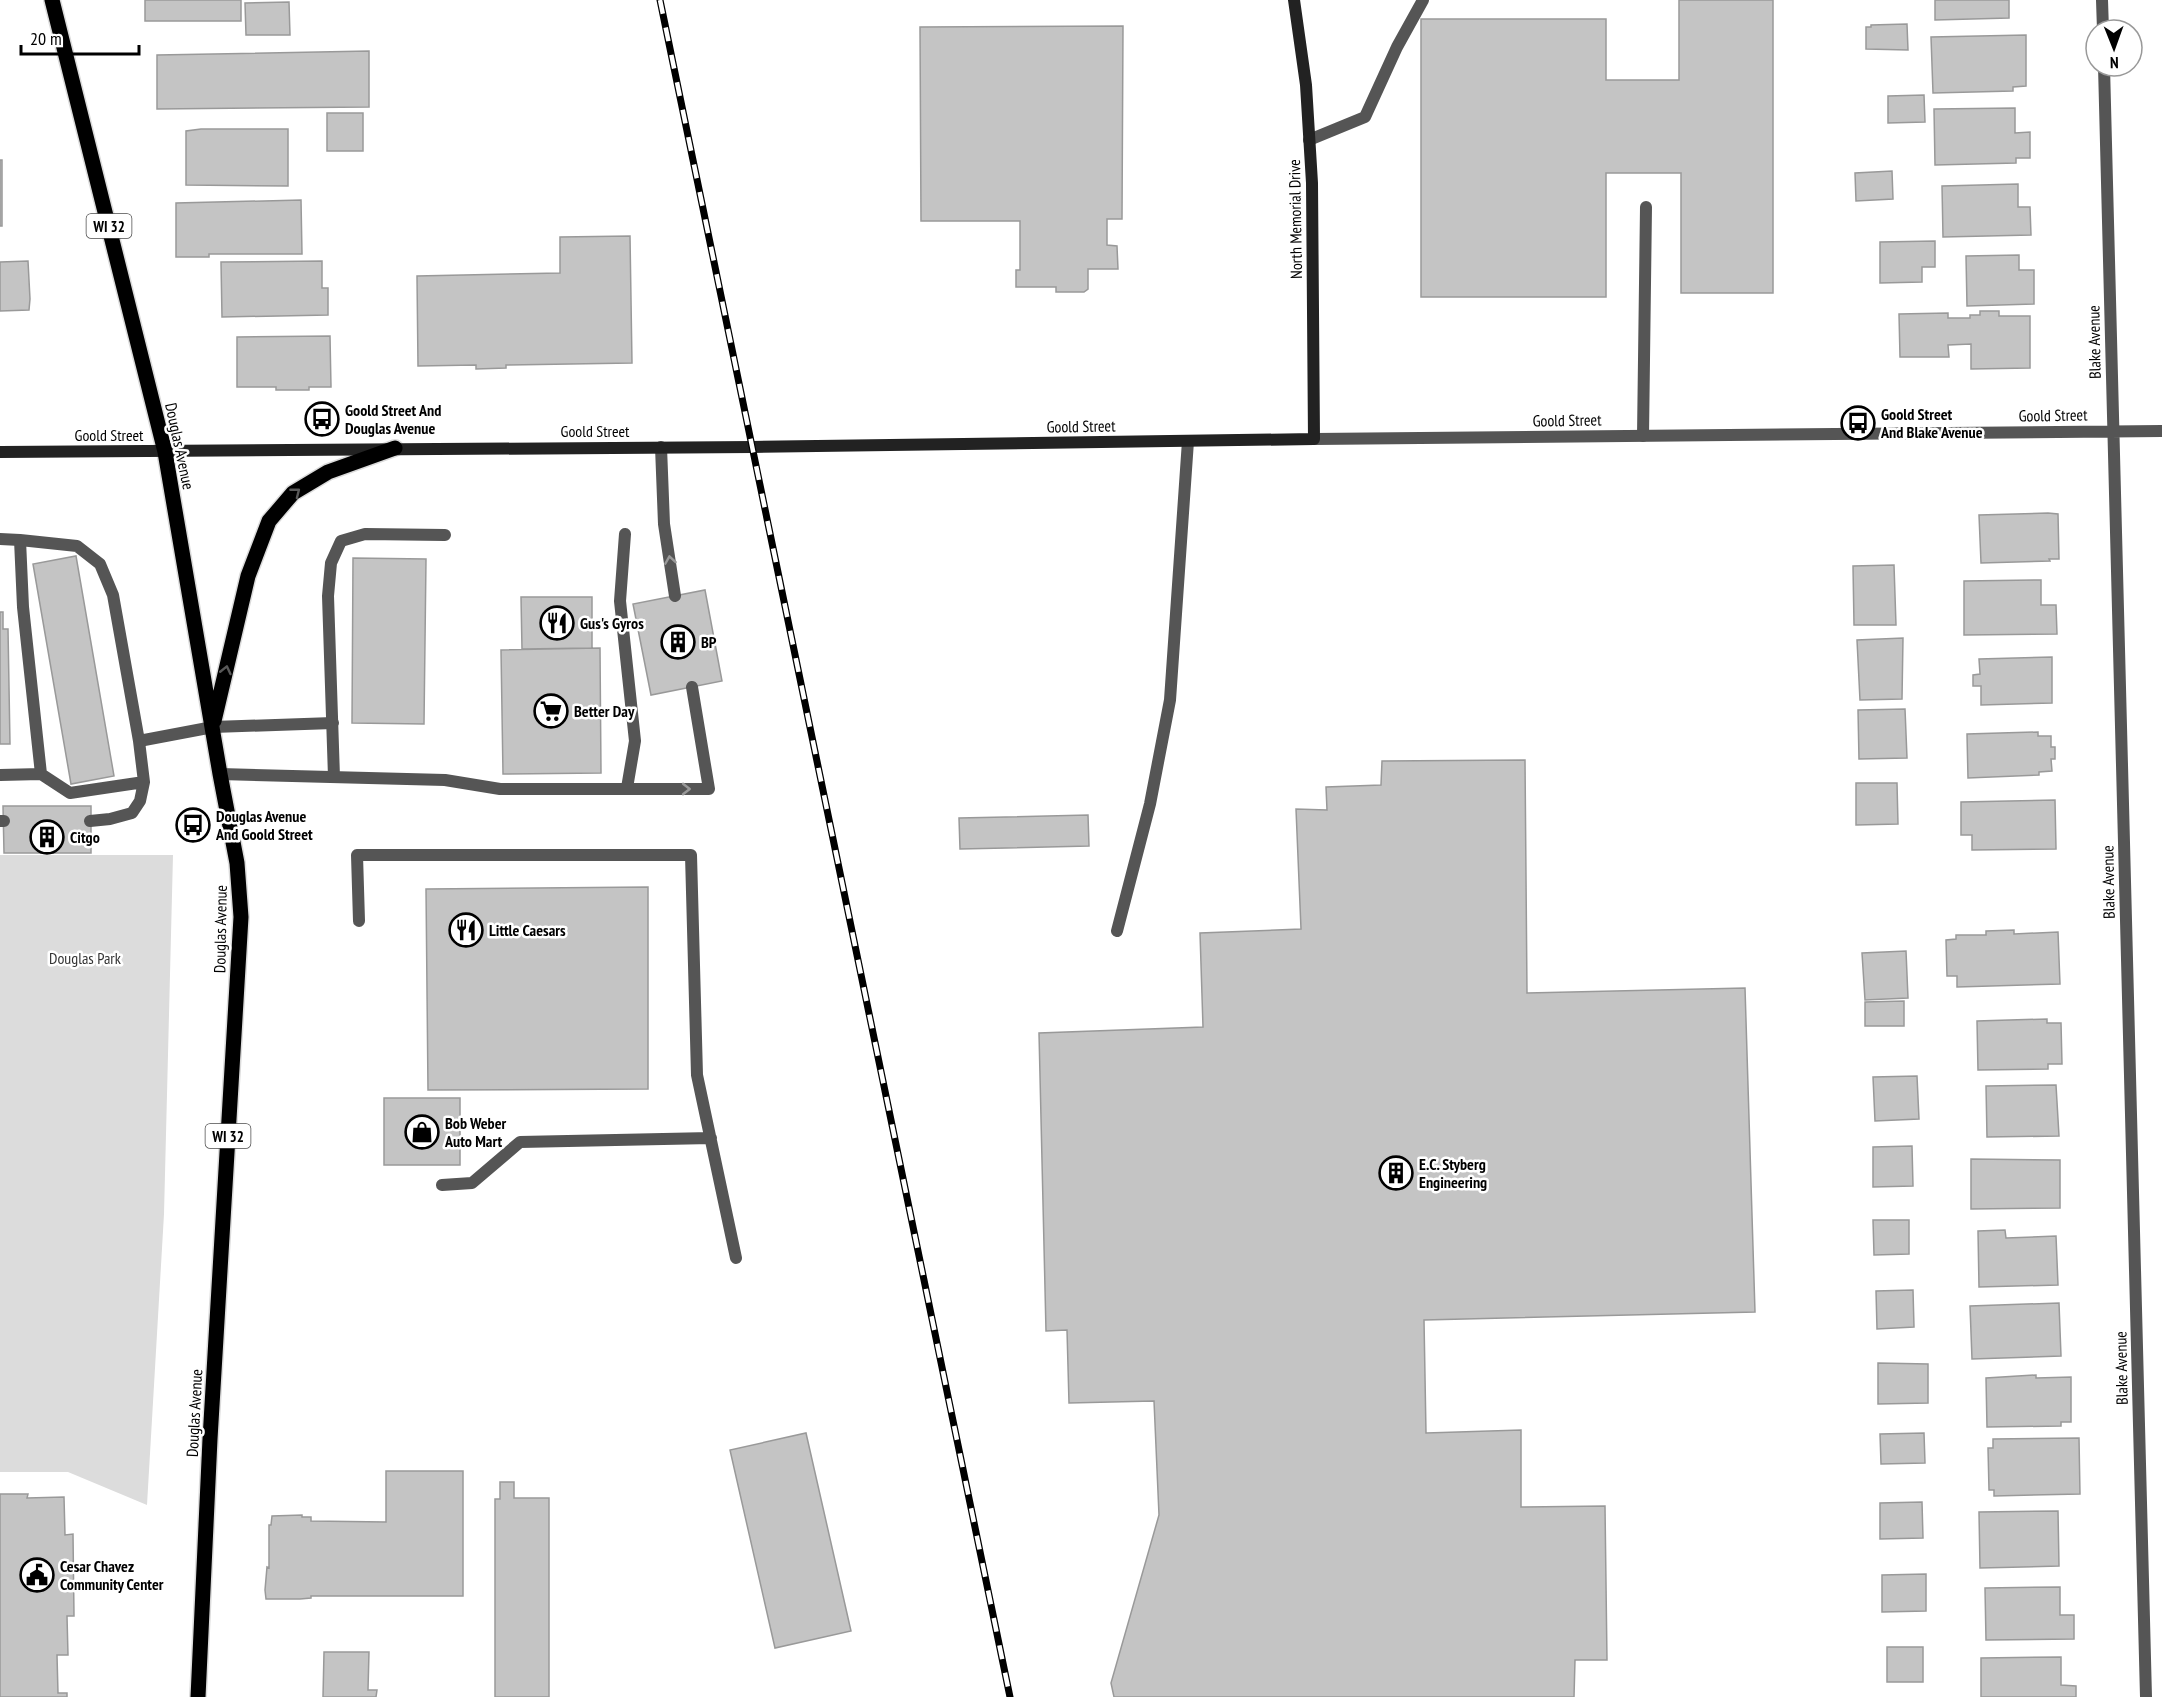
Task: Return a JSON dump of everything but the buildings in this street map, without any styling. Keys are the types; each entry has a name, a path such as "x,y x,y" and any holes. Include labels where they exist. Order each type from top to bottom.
{"main road":[{"name":"Douglas Avenue","path":"52,0 165,452 237,863 241,916 211,1427 198,1697"},
{"name":"North Memorial Drive","path":"1294,0 1306,85 1312,183 1314,439"},
{"name":"Goold Street","path":"0,452 1314,439"},
{"path":"213,727 248,576 269,521 293,493 328,472 395,448"}],"street":[{"path":"1309,140 1365,117 1397,47 1423,0"},
{"path":"2102,0 2103,18"},
{"name":"Blake Avenue","path":"2104,78 2146,1697"},
{"path":"1642,436 1646,207"},
{"name":"Goold Street","path":"1314,439 2162,431"},
{"path":"1117,932 1150,804 1170,700 1188,441"},
{"path":"661,447 664,524 675,596"},
{"path":"334,777 328,596 331,563 341,541 365,534 445,535"},
{"path":"625,534 620,601 635,741 627,788"},
{"path":"0,539 77,546 100,564 113,595 144,782 141,801 132,813 110,819 90,820"},
{"path":"20,540 23,607 41,774"},
{"path":"220,774 445,780 500,789 709,789 692,687"},
{"path":"139,741 213,727 333,723"},
{"path":"0,776 41,774 70,793 144,782"},
{"path":"359,921 357,855 691,855 697,1075 736,1258"},
{"path":"442,1185 472,1184 520,1142 711,1138"}],"green space":[{"name":"Douglas Park","path":"0,855 173,855 164,1214 147,1505 68,1472 0,1472"}],"railway":[{"path":"660,0 1010,1697"}],"place":[{"name":"Goold Street And Douglas Avenue","path":"322,419"},
{"name":"Goold Street And Blake Avenue","path":"1858,423"},
{"name":"Gus's Gyros","path":"557,623"},
{"name":"BP","path":"678,642"},
{"name":"Better Day","path":"551,711"},
{"name":"Douglas Avenue And Goold Street","path":"193,825"},
{"name":"Citgo","path":"47,837"},
{"name":"Little Caesars","path":"466,930"},
{"name":"Bob Weber Auto Mart","path":"422,1132"},
{"name":"E.C. Styberg Engineering","path":"1396,1173"},
{"name":"Cesar Chavez Community Center","path":"37,1575"}]}
